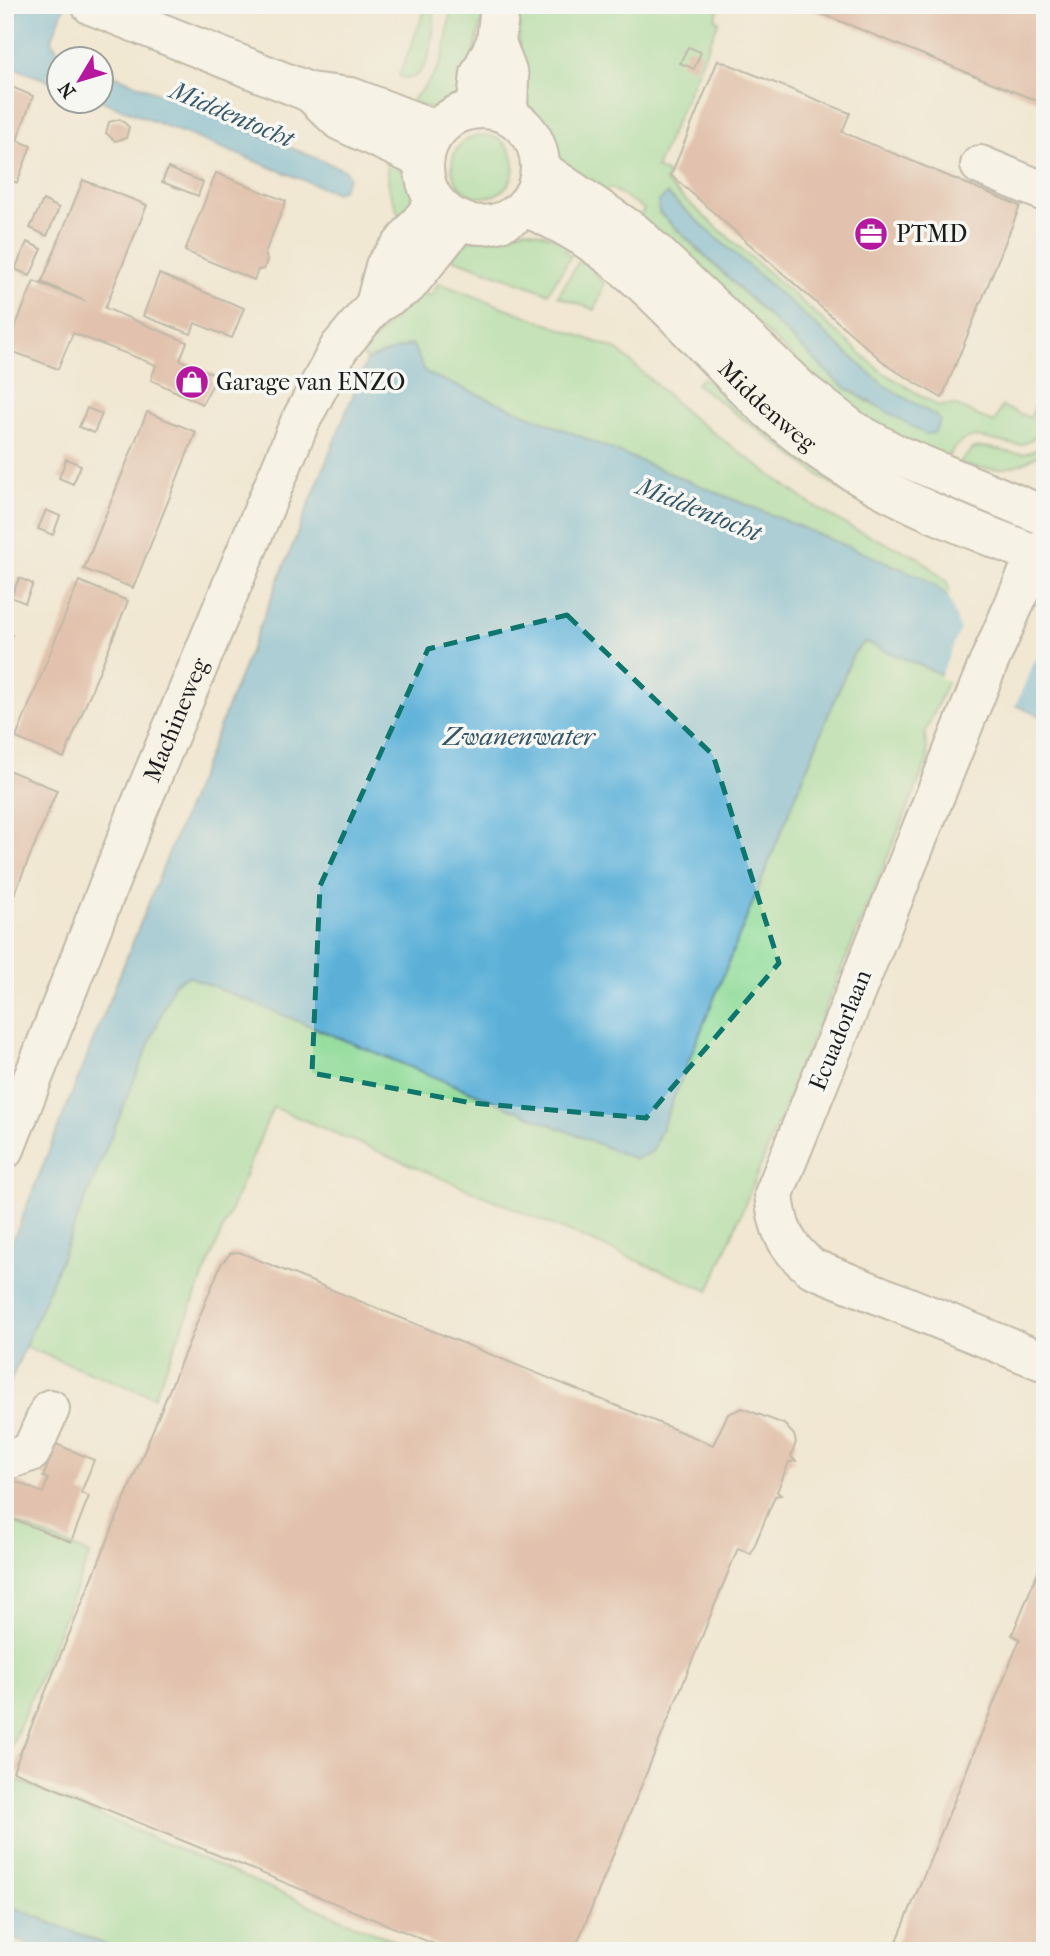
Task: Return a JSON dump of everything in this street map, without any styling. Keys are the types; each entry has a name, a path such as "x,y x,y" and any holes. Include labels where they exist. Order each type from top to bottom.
{"street":[{"path":"91,5 309,92 340,121 430,145"},
{"path":"492,112 480,74 498,23"},
{"path":"492,112 519,122 535,144 540,169 534,193 524,207 503,221 489,225 448,211 429,191 430,145 448,119 492,112"},
{"path":"980,165 1045,192"},
{"name":"Middenweg","path":"540,169 635,233 801,390 835,418 896,454 1040,503"},
{"name":"Middenweg","path":"524,207 572,227 618,259 778,417 831,458 889,492 1042,553"},
{"name":"Machineweg","path":"5,1149 137,813 300,422 339,348 375,305 408,285 448,211"},
{"path":"1040,503 1042,553"},
{"name":"Ecuadorlaan","path":"1042,553 1012,609 774,1194 782,1237 795,1254 812,1268 1045,1362"},
{"path":"5,1461 31,1452 50,1409"}],"highlighted area":[{"path":"567,615 713,755 779,963 646,1118 472,1103 312,1073 320,886 428,649"}],"green space":[{"path":"427,5 435,5 433,38 427,61 415,76 405,79 399,76"},
{"path":"451,5 479,5 484,13 464,82 455,96 443,106 429,108 412,100 438,67 445,47"},
{"path":"519,5 720,5 715,19 719,21 656,168 668,174 665,182 881,371 938,406 955,405 994,423 1002,406 1030,418 1045,383 1044,420 1037,435 1020,445 979,437 970,438 953,449 945,462 872,430 640,216 644,209 611,188 602,193 556,161 545,130 526,102 519,51","holes":["667,194 882,384 937,417 874,406 840,384 659,213"]},
{"path":"483,135 505,144 514,166 505,188 483,197 461,188 452,166 461,144"},
{"path":"386,160 403,172 413,184 413,199 400,217 389,190"},
{"path":"526,229 572,242 565,252 571,256 548,293 452,258 469,239 500,236"},
{"path":"579,261 589,266 604,284 595,310 558,296"},
{"path":"439,283 618,350 689,415 809,503 852,528 918,557 947,582 951,598 925,579 888,563 425,373 412,344 367,360 361,354 420,290 429,297"},
{"path":"702,378 915,523 853,497 827,481 696,384"},
{"path":"1045,442 1045,449 1035,457 1014,466 993,469 958,464 974,448 993,448 1019,454 1028,453"},
{"path":"865,642 949,678 925,733 928,759 709,1291 273,1107 154,1397 25,1347 174,983 188,976 635,1159 652,1152 853,654"},
{"path":"5,1519 90,1554 5,1761"},
{"path":"5,1775 418,1951 121,1951 5,1904"}],"water":[{"path":"22,5 65,5 51,41 55,46 46,46 46,80 5,64 5,30"},
{"path":"116,76 345,170 349,177 342,190 336,193 116,107"},
{"path":"667,194 882,384 937,417 940,421 934,433 925,434 840,384 659,212 658,202"},
{"name":"Zwanenwater","path":"412,344 426,373 925,579 951,598 1045,641 1045,718 865,642 853,654 652,1152 635,1159 188,976 174,983 5,1395 5,1260 367,360"},
{"path":"5,1904 121,1951 43,1951 5,1935"}],"pier":[{"path":"947,591 1045,638 1045,655 1034,661 1014,709 940,678 960,630"}],"building":[{"path":"800,5 1045,5 1045,104"},
{"path":"688,47 701,52 694,69 680,63"},
{"path":"718,60 850,113 842,132 1020,206 942,398 889,367 671,175"},
{"path":"5,84 33,96 17,140 31,146 17,183 5,178"},
{"path":"120,119 129,127 126,138 115,141 106,133 109,122"},
{"path":"168,168 203,182 198,196 162,182"},
{"path":"216,173 286,201 265,253 267,260 264,269 258,270 254,280 185,251"},
{"path":"83,180 147,205 105,308 187,342 180,360 214,374 214,382 202,404 151,380 156,365 73,333 58,369 6,349 34,281 85,301 42,282"},
{"path":"43,200 59,208 47,236 30,228"},
{"path":"27,242 42,249 30,276 15,269"},
{"path":"159,274 244,308 232,338 195,323 191,334 143,316"},
{"path":"87,408 102,414 94,433 79,427"},
{"path":"147,412 196,432 133,588 84,569"},
{"path":"66,459 81,465 73,484 59,478"},
{"path":"46,510 60,516 53,535 38,529"},
{"path":"19,578 33,584 25,603 11,597"},
{"path":"79,581 128,601 64,758 16,738"},
{"path":"5,632 12,635 5,652"},
{"path":"8,770 57,790 5,917 5,777"},
{"path":"239,1252 713,1445 728,1414 742,1408 784,1424 794,1435 796,1442 791,1457 796,1461 789,1462 777,1492 781,1495 775,1496 751,1554 738,1548 574,1951 451,1951 13,1771 221,1264 231,1253"},
{"path":"56,1444 94,1460 81,1493 89,1496 71,1542 5,1516 5,1477 43,1493 48,1479 43,1477"},
{"path":"1045,1554 1045,1951 893,1951 1020,1639 1012,1635"}],"place":[{"name":"PTMD","path":"871,234"},
{"name":"Garage van ENZO","path":"192,382"}],"water label":[{"name":"Middentocht","path":"232,114"},
{"name":"Middentocht","path":"699,509"}]}
